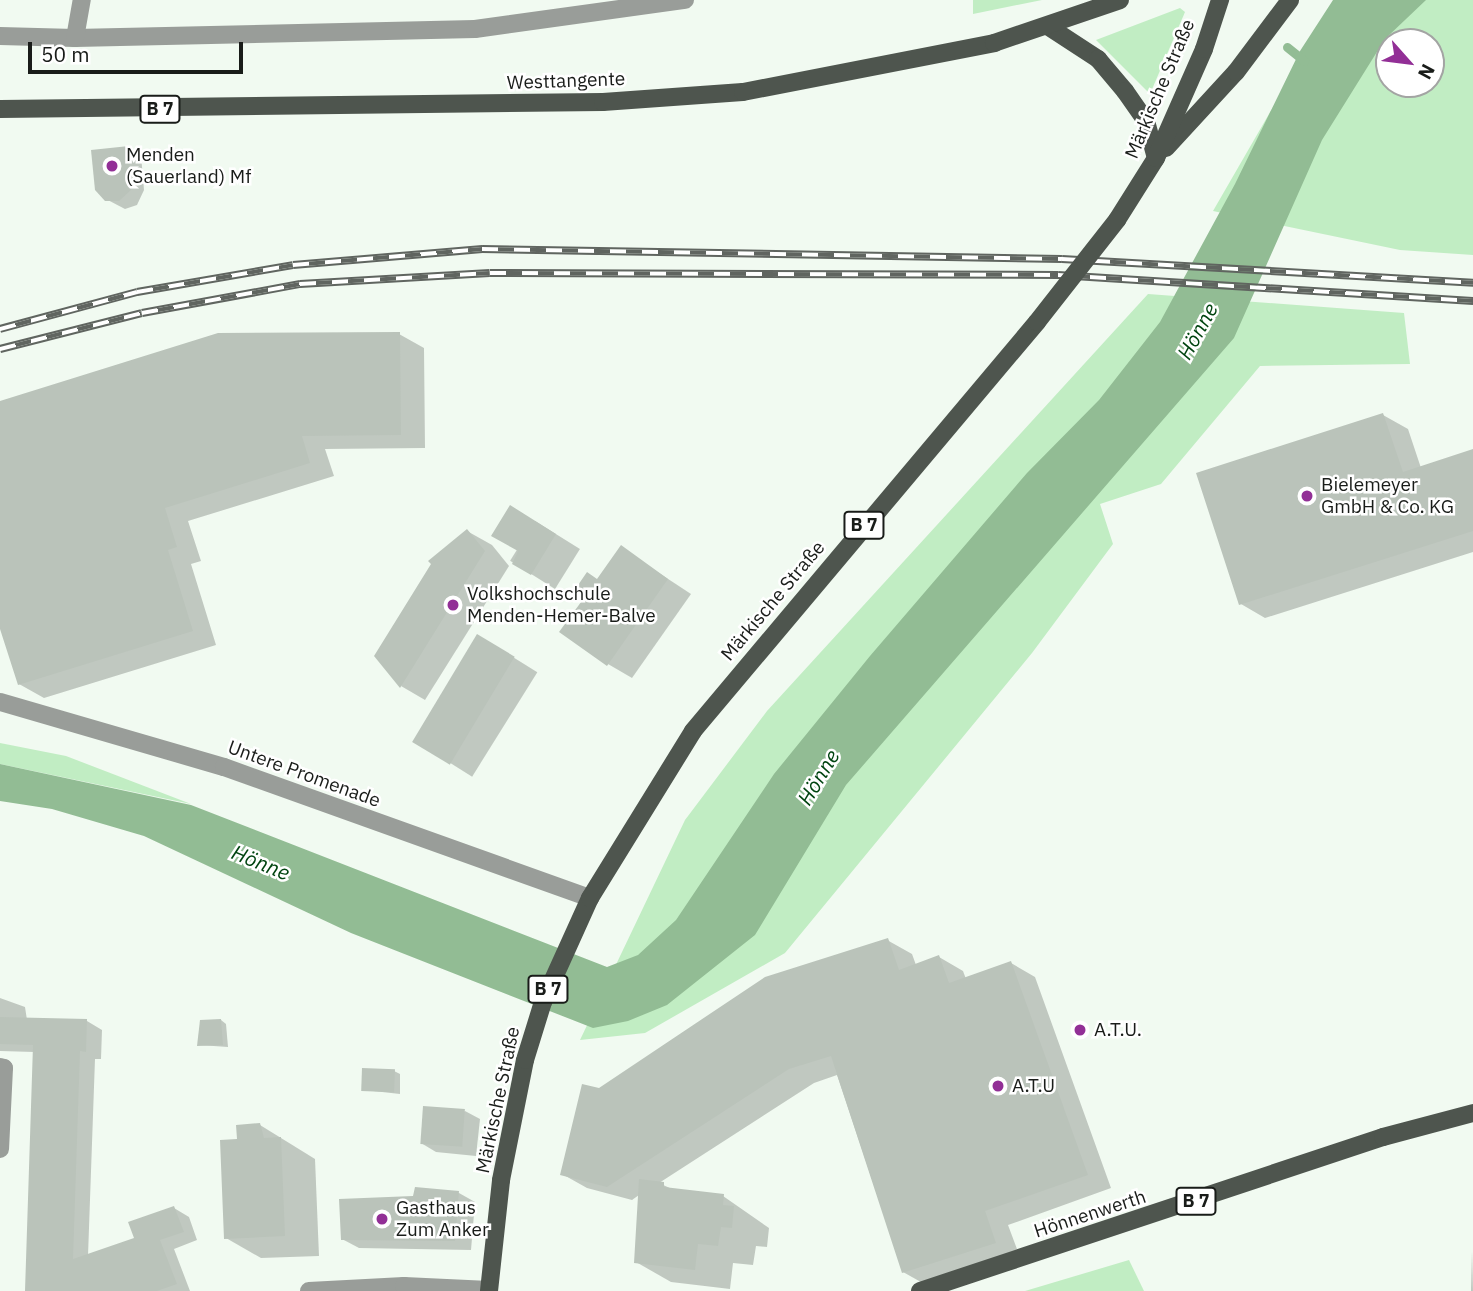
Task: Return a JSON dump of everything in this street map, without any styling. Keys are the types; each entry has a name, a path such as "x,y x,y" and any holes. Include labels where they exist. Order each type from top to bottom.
{"main road":[{"path":"1094,0 1049,27 1098,59 1125,91 1146,121 1156,158"},
{"name":"Westtangente","path":"0,109 563,103 743,92 867,71 1049,27 1120,0"},
{"name":"Märkische Straße","path":"491,1291 501,1180 525,1060 543,1002 590,898 693,731 1037,322 1116,220 1156,158 1204,49 1220,0"},
{"path":"1156,158 1236,72 1290,0"},
{"name":"Hönnenwerth","path":"920,1291 1383,1137 1473,1113"}],"street":[{"path":"75,38 82,0"},
{"path":"0,36 75,38 475,29 685,0"},
{"name":"Untere Promenade","path":"0,702 224,767 590,898"},
{"path":"0,1068 4,1068 0,1149"},
{"path":"309,1291 404,1286 491,1291"}],"shaded area":[{"path":"973,0 1042,0 973,14"},
{"path":"1347,0 1473,0 1473,255 1400,250 1213,211 1314,36"},
{"path":"1180,8 1185,12 1150,94 1096,40"},
{"path":"1148,294 1404,313 1410,364 1260,366 1161,484 1100,504 1113,544 1032,653 785,953 645,1033 580,1040 685,820 767,711"},
{"path":"0,743 66,756 191,804 0,764"},
{"path":"1129,1260 1144,1291 1025,1291"}],"water":[{"name":"Hönne","path":"1333,0 1426,0 1397,28 1375,28 1375,55 1322,140 1234,338 846,785 755,935 667,1005 628,1021 593,1028 351,933 144,836 52,809 0,801 0,764 191,805 607,967 638,955 676,920 774,774 870,656 1027,473 1099,400 1160,322 1235,184 1300,51"}],"building":[{"name":"Menden (Sauerland) Mf","path":"129,146 131,190 119,201 105,201 95,190 91,150"},
{"path":"400,332 401,435 302,436 310,463 165,508 177,547 168,550 193,631 18,685 0,629 0,401 218,333"},
{"name":"Bielemeyer GmbH & Co. KG","path":"1383,413 1403,472 1473,449 1473,531 1239,605 1196,473"},
{"path":"510,505 556,534 531,575 512,564 518,551 491,536"},
{"path":"467,529 485,551 400,688 374,656 431,564 428,561"},
{"path":"621,545 668,579 607,666 559,632 584,598 574,591 587,572 597,579"},
{"name":"Volkshochschule Menden-Hemer-Balve","path":"477,634 515,657 450,765 412,742"},
{"path":"888,938 899,970 939,955 949,983 1011,961 1088,1175 985,1211 996,1243 902,1273 831,1056 789,1069 607,1187 560,1175 582,1084 599,1088 765,977"},
{"path":"0,1017 87,1019 86,1052 80,1051 73,1259 134,1238 128,1222 174,1206 184,1232 160,1240 177,1284 157,1291 25,1291 33,1045 0,1044"},
{"path":"221,1019 223,1045 197,1046 200,1020"},
{"path":"362,1068 395,1069 394,1092 361,1091"},
{"path":"423,1106 465,1109 462,1147 420,1144"},
{"path":"260,1123 264,1138 281,1137 285,1236 224,1239 220,1140 237,1139 236,1125"},
{"path":"639,1179 664,1182 664,1187 724,1194 723,1205 734,1206 732,1228 721,1227 718,1246 698,1244 695,1270 634,1263"},
{"path":"415,1187 459,1191 455,1241 341,1240 339,1199 413,1196"}],"waterway":[{"path":"1287,47 1304,61"}],"railway":[{"path":"0,329 137,292 293,265 482,249 1062,259 1473,283"},
{"path":"0,349 142,313 300,284 490,273 1058,275 1473,301"}],"place":[{"name":"Menden (Sauerland) Mf","path":"112,166"},
{"name":"Bielemeyer GmbH & Co. KG","path":"1307,496"},
{"name":"Volkshochschule Menden-Hemer-Balve","path":"453,605"},
{"name":"A.T.U.","path":"1080,1030"},
{"name":"A.T.U","path":"998,1086"},
{"name":"Gasthaus Zum Anker","path":"382,1219"}]}
